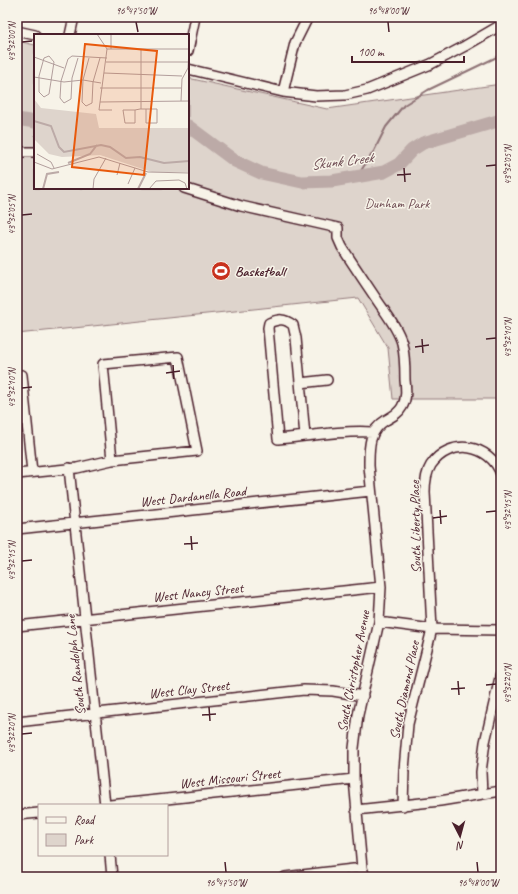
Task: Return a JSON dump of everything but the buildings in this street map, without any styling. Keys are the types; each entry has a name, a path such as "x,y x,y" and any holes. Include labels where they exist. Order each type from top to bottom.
{"street":[{"path":"70,34 74,17"},
{"path":"189,46 195,17"},
{"path":"283,92 295,42 308,17"},
{"path":"189,69 283,92 302,95 333,96 351,94 368,90 431,64 501,25"},
{"path":"17,31 34,35"},
{"path":"17,152 34,152"},
{"path":"187,189 241,206 338,228 338,238 342,247 397,331 404,351 406,394 405,402 396,415 384,421 373,432 360,431 278,439 268,328 269,323 276,320 286,320 293,325 305,436"},
{"path":"17,474 69,468 112,460 197,451 178,356 103,364 112,460"},
{"path":"17,375 22,374 32,472"},
{"path":"300,383 327,380"},
{"name":"South Christopher Avenue","path":"364,873 356,810 354,779 355,733 379,622 381,587 371,491 369,450 373,432"},
{"name":"South Liberty Place","path":"432,629 425,492 429,469 440,456 447,451 464,447 473,448 487,455 498,466 501,474"},
{"name":"South Randolph Lane","path":"69,468 105,804"},
{"name":"West Dardanella Road","path":"17,529 371,491"},
{"name":"West Nancy Street","path":"17,626 381,587"},
{"path":"379,622 432,629 501,630"},
{"name":"South Diamond Place","path":"403,806 408,724 432,629"},
{"path":"482,794 484,742 501,673"},
{"name":"West Clay Street","path":"17,722 304,690 333,691 363,696"},
{"name":"West Missouri Street","path":"119,804 354,779"},
{"path":"356,810 403,806 501,791"},
{"path":"17,815 38,813"},
{"path":"110,856 112,877"},
{"path":"285,877 364,873"}],"green space":[{"name":"Dunham Park","path":"17,41 34,45 34,189 189,189 189,78 327,109 501,84 501,399 393,399 388,348 358,298 17,334"}],"waterway":[{"path":"356,178 374,151 386,127 404,105 428,90 501,55"},
{"name":"Skunk Creek","path":"17,119 34,122"},
{"name":"Skunk Creek","path":"189,127 235,161 261,173 302,182 332,181 384,172 399,164 412,150 423,143 501,120"}],"place":[{"name":"Basketball","path":"221,271"}]}
